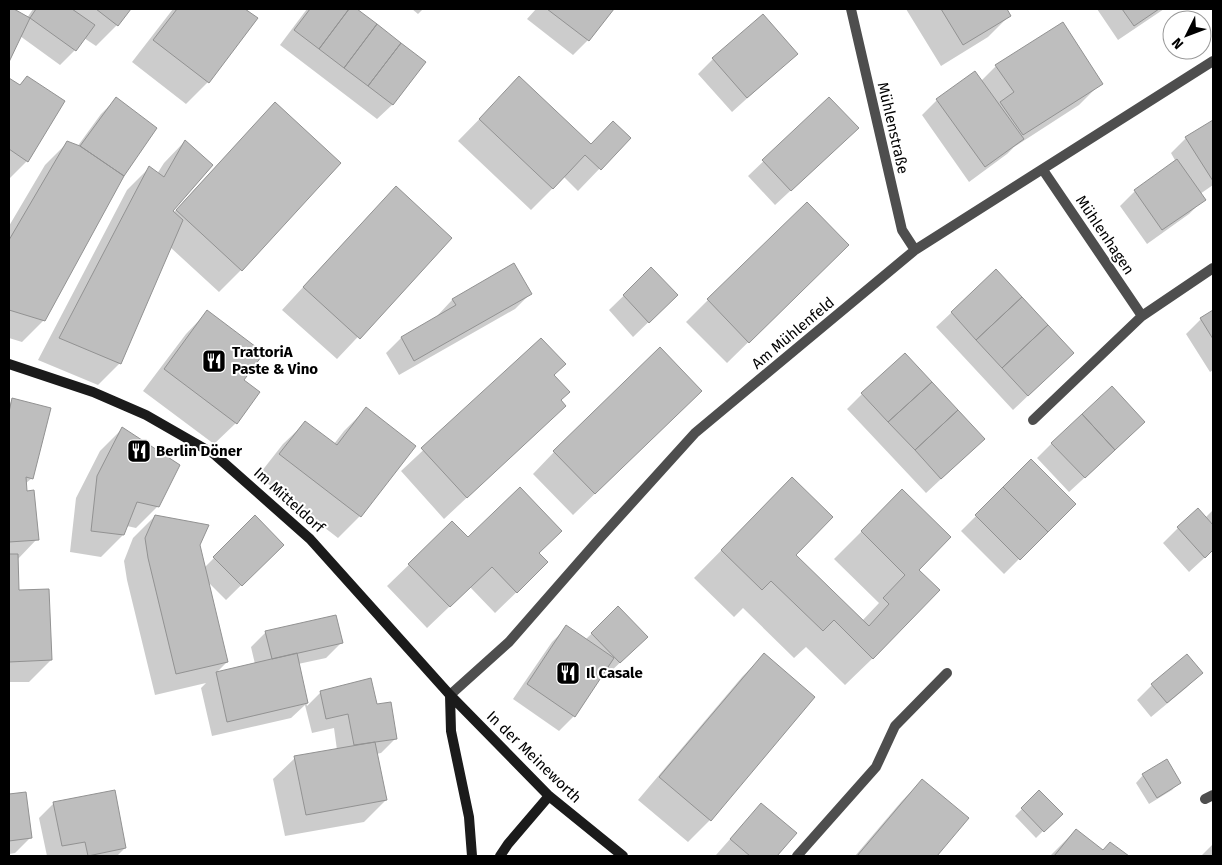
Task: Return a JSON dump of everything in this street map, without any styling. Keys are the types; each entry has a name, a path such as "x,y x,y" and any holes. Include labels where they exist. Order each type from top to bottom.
{"main road":[{"name":"Im Mitteldorf","path":"9,364 93,392 138,411 214,454 310,539 450,695"},
{"name":"In der Meineworth","path":"450,695 549,796 623,856"},
{"path":"450,695 451,731 469,817 472,856"},
{"path":"500,856 549,796"}],"street":[{"name":"Mühlenstraße","path":"851,9 902,230 915,250"},
{"name":"Am Mühlenfeld","path":"450,695 509,642 696,432 915,250 1044,170 1213,61"},
{"name":"Mühlenhagen","path":"1044,170 1142,316"},
{"path":"1033,420 1142,316 1213,268"},
{"path":"797,856 876,767 895,726 947,673"}],"building":[{"path":"9,9 14,9 30,18 9,62"},
{"path":"36,9 72,9 95,25 76,51 30,18"},
{"path":"96,9 131,9 118,26"},
{"path":"177,9 245,9 258,18 209,83 153,40"},
{"path":"310,9 349,9 319,49 294,30"},
{"path":"349,9 357,9 377,24 344,68 319,49"},
{"path":"547,9 614,9 589,41"},
{"path":"941,9 1007,9 1011,16 963,45"},
{"path":"1122,9 1159,9 1134,26"},
{"path":"763,14 798,54 747,98 712,58"},
{"path":"1063,22 1103,84 1023,135 1000,102 1014,92 995,65"},
{"path":"377,24 401,43 368,86 344,68"},
{"path":"401,43 426,62 393,105 368,86"},
{"path":"975,71 1024,139 985,167 936,99"},
{"path":"27,76 65,101 28,162 9,149 9,78 20,85"},
{"path":"519,76 591,144 613,121 631,138 601,170 585,155 553,189 479,119"},
{"path":"116,97 157,128 124,176 80,146"},
{"path":"829,97 859,128 791,191 762,160"},
{"path":"275,102 341,163 242,271 176,210"},
{"path":"1213,120 1213,181 1185,137"},
{"path":"185,140 213,165 173,211 183,220 121,364 59,338 149,166 164,177"},
{"path":"67,141 80,146 124,176 45,321 9,310 9,240"},
{"path":"1177,159 1206,200 1162,230 1134,190"},
{"path":"396,186 452,238 360,339 303,287"},
{"path":"807,202 849,245 749,343 707,299"},
{"path":"514,263 532,294 414,361 401,337 456,305 452,299"},
{"path":"651,267 678,295 649,323 623,295"},
{"path":"996,269 1022,297 976,340 951,312"},
{"path":"1022,297 1048,325 1002,368 976,340"},
{"name":"TrattoriA Paste & Vino","path":"207,310 264,353 244,380 260,392 237,424 164,369"},
{"path":"1213,310 1213,339 1200,318"},
{"path":"1048,325 1074,353 1028,396 1002,368"},
{"path":"541,338 566,364 554,375 570,392 561,400 566,406 467,498 421,448"},
{"path":"660,347 702,391 595,494 553,451"},
{"path":"905,353 932,382 888,422 861,393"},
{"path":"932,382 958,410 915,450 888,422"},
{"path":"1112,386 1145,422 1115,450 1082,414"},
{"path":"12,398 51,408 33,479 26,477 27,491 34,490 39,540 9,542 9,412"},
{"path":"366,407 416,446 361,517 279,454 305,421 337,445"},
{"path":"958,410 985,439 941,479 915,450"},
{"path":"1082,414 1115,450 1085,478 1051,443"},
{"path":"122,427 180,465 159,507 137,502 124,535 91,531 97,476"},
{"path":"1031,459 1076,504 1048,532 1003,487"},
{"path":"792,477 833,517 796,555 869,626 889,604 883,598 905,575 861,531 902,489 951,537 919,570 940,590 873,659 834,620 823,631 771,581 762,590 721,550"},
{"path":"520,487 562,531 539,553 548,562 517,593 492,567 450,607 408,564 452,521 468,537"},
{"path":"1003,487 1048,532 1020,560 975,515"},
{"path":"1198,508 1213,525 1213,550 1205,558 1177,527"},
{"path":"155,515 209,525 200,545 228,662 176,674 148,558 145,538"},
{"path":"255,515 284,545 242,586 213,557"},
{"path":"9,554 18,554 19,590 49,589 52,660 9,662"},
{"path":"618,606 648,637 620,663 591,633"},
{"path":"336,615 343,643 272,659 265,631"},
{"path":"566,625 614,658 575,717 527,684"},
{"path":"297,653 308,703 227,722 216,672"},
{"path":"764,653 815,697 711,821 659,777"},
{"path":"1187,654 1203,673 1167,703 1151,684"},
{"path":"371,678 377,704 391,702 397,739 354,745 348,714 326,719 320,691"},
{"path":"375,742 387,800 306,815 294,756"},
{"path":"1167,759 1181,783 1157,798 1142,774"},
{"path":"922,779 969,818 937,856 857,856"},
{"path":"115,790 126,848 88,856 85,842 62,846 53,802"},
{"path":"1039,790 1063,814 1044,832 1021,808"},
{"path":"26,792 32,838 9,841 9,794"},
{"path":"761,803 797,833 777,856 750,856 730,839"},
{"path":"1076,829 1103,850 1110,842 1129,856 1054,856"}],"place":[{"name":"TrattoriA Paste & Vino","path":"214,361"},
{"name":"Berlin Döner","path":"139,451"},
{"name":"Il Casale","path":"568,673"}]}
